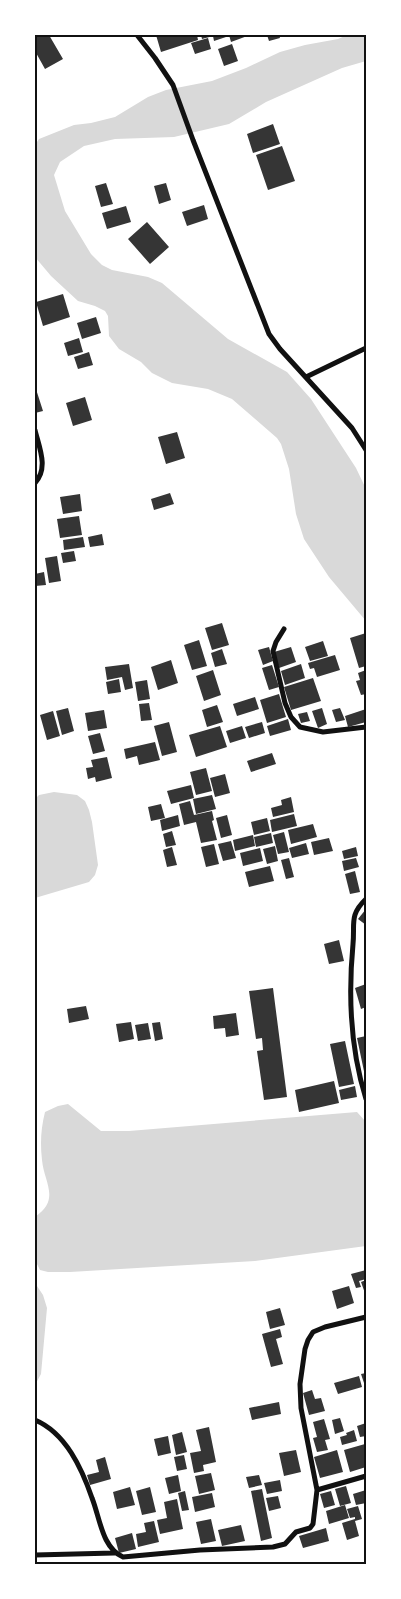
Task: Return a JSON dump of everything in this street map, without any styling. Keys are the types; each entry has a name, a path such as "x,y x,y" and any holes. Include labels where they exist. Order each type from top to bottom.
{"street":[{"path":"139,35 173,85 269,334 280,349 352,428 366,450"},
{"path":"306,377 366,348"},
{"path":"35,430 43,462 38,480 35,483"},
{"path":"284,629 273,651 285,703 291,717 300,727 323,732 366,727"},
{"path":"366,899 358,907 353,921 354,938 350,982 351,1031 366,1099"},
{"path":"35,1555 114,1553 123,1557 200,1550 273,1547 285,1544 296,1532 310,1528 313,1524 316,1490 300,1408 302,1362 308,1340 314,1332 325,1327 366,1317"},
{"path":"35,1420 58,1434 70,1451 83,1475 93,1499 100,1525 114,1553"},
{"path":"316,1490 366,1476"}],"shaded area":[{"path":"347,35 366,35 366,61 342,68 266,102 229,124 174,137 115,139 84,146 60,162 54,175 65,211 91,254 102,265 112,270 148,277 162,283 228,339 287,372 311,399 356,468 366,489 366,621 329,577 304,539 296,514 289,469 281,444 277,438 232,399 208,389 172,383 152,373 141,362 119,349 109,336 108,316 105,311 78,301 51,276 35,257 35,145 39,139 74,125 115,117 148,97 166,90 212,81 280,52 338,39"},
{"path":"54,792 77,795 85,801 92,822 98,865 95,875 89,882 35,898 35,799 39,795"},
{"path":"68,1104 101,1131 129,1131 357,1112 366,1122 366,1246 255,1261 70,1272 40,1270 35,1260 35,1217 43,1210 49,1197 41,1154 45,1112"},
{"path":"35,1283 43,1295 47,1308 41,1374 35,1385"}],"building":[{"path":"35,35 49,35 63,59 45,69 35,51"},
{"path":"156,35 197,35 198,40 161,52"},
{"path":"201,35 225,35 226,37 214,41 213,36 202,39"},
{"path":"229,35 250,35 231,42"},
{"path":"267,35 279,35 280,38 269,41"},
{"path":"208,38 211,49 195,54 191,43"},
{"path":"232,44 238,61 224,66 218,49"},
{"path":"273,124 280,144 253,153 247,134"},
{"path":"282,146 295,181 268,190 256,155"},
{"path":"106,183 113,204 101,207 95,186"},
{"path":"166,183 171,200 159,204 154,186"},
{"path":"204,205 208,219 187,226 182,212"},
{"path":"126,206 131,222 107,229 102,213"},
{"path":"147,222 169,247 150,264 128,239"},
{"path":"63,294 70,317 43,326 36,302"},
{"path":"96,317 101,333 82,339 77,323"},
{"path":"79,338 83,352 68,356 64,343"},
{"path":"89,352 93,365 78,369 74,357"},
{"path":"35,386 43,411 35,413"},
{"path":"85,397 92,420 73,426 66,403"},
{"path":"177,432 185,458 166,464 158,437"},
{"path":"170,493 174,504 154,510 151,499"},
{"path":"80,494 82,511 63,514 60,497"},
{"path":"79,516 82,535 60,538 57,519"},
{"path":"102,534 104,545 90,547 88,537"},
{"path":"83,537 85,547 64,550 63,540"},
{"path":"74,551 76,561 63,563 61,553"},
{"path":"57,556 61,581 49,583 45,558"},
{"path":"44,572 46,585 35,586 35,574"},
{"path":"222,623 229,645 212,650 205,628"},
{"path":"366,633 366,666 359,668 350,638"},
{"path":"199,640 207,666 192,670 184,645"},
{"path":"323,641 328,656 310,661 305,647"},
{"path":"269,647 273,661 263,665 258,650"},
{"path":"291,647 296,662 279,668 274,652"},
{"path":"222,649 227,664 215,667 211,653"},
{"path":"335,655 340,670 317,677 314,668 310,669 308,663"},
{"path":"171,660 178,683 158,690 151,667"},
{"path":"129,664 133,688 125,690 122,677 107,680 105,667"},
{"path":"301,664 305,678 285,685 281,671"},
{"path":"272,665 279,687 269,690 262,668"},
{"path":"213,670 221,695 204,701 196,676"},
{"path":"366,670 366,694 361,695 356,681 360,680 358,673"},
{"path":"313,678 321,701 291,710 284,687"},
{"path":"119,679 121,692 108,694 106,682"},
{"path":"147,680 150,699 138,701 135,682"},
{"path":"279,694 286,717 267,723 260,700"},
{"path":"255,697 259,709 237,716 233,704"},
{"path":"149,703 152,720 141,721 139,704"},
{"path":"217,705 223,722 207,727 202,710"},
{"path":"68,708 74,731 62,735 56,711"},
{"path":"322,708 327,724 318,728 312,711"},
{"path":"340,708 345,720 336,722 332,710"},
{"path":"366,709 366,722 348,727 345,716"},
{"path":"104,710 107,728 88,731 85,713"},
{"path":"53,711 60,736 47,740 40,715"},
{"path":"307,712 310,721 301,723 298,714"},
{"path":"288,719 291,730 270,736 267,726"},
{"path":"169,722 177,752 162,756 154,726"},
{"path":"262,722 265,733 249,738 245,727"},
{"path":"220,726 227,747 196,757 189,735"},
{"path":"242,726 246,738 230,743 226,731"},
{"path":"100,733 105,751 93,754 88,736"},
{"path":"155,742 160,760 139,765 137,756 126,759 124,749"},
{"path":"272,753 276,764 251,772 247,761"},
{"path":"107,757 112,778 96,782 95,777 88,779 86,768 93,767 91,760"},
{"path":"206,768 212,791 196,795 190,772"},
{"path":"225,774 230,793 215,797 210,778"},
{"path":"191,785 194,798 171,804 167,791"},
{"path":"212,795 216,809 196,814 193,799"},
{"path":"291,797 294,812 273,817 271,808 282,805 281,800"},
{"path":"190,801 194,815 212,811 214,820 212,821 217,840 201,843 196,822 184,825 179,804"},
{"path":"161,804 165,818 151,821 148,807"},
{"path":"294,814 297,826 272,832 270,820"},
{"path":"178,815 180,826 162,831 160,820"},
{"path":"227,815 232,835 221,838 216,818"},
{"path":"267,818 270,831 254,835 251,822"},
{"path":"313,824 317,837 291,844 288,830"},
{"path":"172,831 176,845 166,847 163,834"},
{"path":"284,832 289,852 278,854 273,835"},
{"path":"271,833 273,843 256,847 254,837"},
{"path":"253,835 255,846 235,851 233,840"},
{"path":"329,838 333,851 314,855 311,842"},
{"path":"231,841 236,858 223,861 218,844"},
{"path":"306,843 309,854 292,858 289,848"},
{"path":"214,844 219,864 206,867 201,847"},
{"path":"275,846 278,861 267,864 263,849"},
{"path":"172,847 177,865 167,867 163,850"},
{"path":"356,847 358,856 344,859 342,851"},
{"path":"260,848 263,861 243,866 240,853"},
{"path":"289,858 294,877 286,879 281,860"},
{"path":"356,858 359,867 344,871 342,861"},
{"path":"270,866 274,881 249,887 245,872"},
{"path":"355,871 360,892 350,894 345,874"},
{"path":"366,909 366,925 358,919"},
{"path":"339,940 344,961 329,964 324,944"},
{"path":"366,984 366,1007 361,1009 355,988"},
{"path":"273,988 287,1097 264,1100 257,1051 263,1050 262,1038 256,1039 249,991"},
{"path":"86,1006 89,1019 69,1023 67,1009"},
{"path":"236,1013 239,1035 226,1037 225,1028 214,1029 213,1016"},
{"path":"131,1022 134,1039 119,1042 116,1024"},
{"path":"160,1022 163,1039 155,1041 152,1023"},
{"path":"148,1023 151,1039 138,1041 135,1025"},
{"path":"366,1036 366,1076 365,1076 357,1038"},
{"path":"345,1041 354,1084 339,1087 330,1044"},
{"path":"334,1081 339,1103 299,1112 295,1090"},
{"path":"355,1086 357,1097 341,1100 339,1090"},
{"path":"366,1270 366,1279 359,1281 361,1287 356,1288 351,1274"},
{"path":"366,1280 366,1296 361,1282"},
{"path":"349,1286 354,1303 337,1309 332,1291"},
{"path":"280,1308 285,1325 270,1329 266,1312"},
{"path":"280,1329 282,1337 276,1339 283,1364 271,1367 262,1334"},
{"path":"366,1373 366,1389 361,1374"},
{"path":"359,1376 362,1387 338,1394 334,1383"},
{"path":"312,1390 315,1399 321,1398 325,1411 309,1415 303,1393"},
{"path":"279,1402 281,1414 252,1420 249,1408"},
{"path":"340,1418 344,1431 335,1434 332,1420"},
{"path":"324,1419 330,1439 325,1440 328,1450 317,1452 313,1438 317,1437 313,1422"},
{"path":"366,1423 366,1436 360,1437 357,1426"},
{"path":"209,1427 216,1462 203,1465 204,1471 194,1473 190,1453 201,1451 196,1430"},
{"path":"354,1430 357,1441 342,1445 340,1437"},
{"path":"182,1432 187,1452 176,1455 172,1435"},
{"path":"168,1436 171,1453 158,1456 154,1439"},
{"path":"365,1444 366,1467 350,1472 344,1450"},
{"path":"296,1450 301,1472 284,1476 279,1453"},
{"path":"337,1450 343,1472 320,1478 314,1457"},
{"path":"184,1455 187,1469 177,1471 174,1457"},
{"path":"105,1457 111,1479 90,1485 87,1475 99,1472 96,1460"},
{"path":"211,1473 215,1490 199,1494 195,1476"},
{"path":"178,1475 181,1491 169,1494 165,1478"},
{"path":"259,1475 262,1485 249,1488 246,1477"},
{"path":"280,1480 282,1491 267,1494 264,1483"},
{"path":"346,1486 351,1503 340,1506 335,1489"},
{"path":"130,1487 135,1505 117,1509 113,1492"},
{"path":"150,1487 156,1512 142,1515 136,1491"},
{"path":"262,1489 272,1538 261,1541 251,1491"},
{"path":"366,1490 366,1503 356,1505 353,1494"},
{"path":"185,1491 189,1510 182,1511 178,1493"},
{"path":"331,1491 335,1505 324,1508 320,1494"},
{"path":"212,1493 215,1507 195,1512 192,1497"},
{"path":"278,1496 281,1508 269,1511 266,1498"},
{"path":"177,1499 183,1529 160,1534 157,1520 167,1518 164,1502"},
{"path":"345,1505 349,1518 329,1524 326,1511"},
{"path":"358,1506 362,1519 355,1521 359,1536 347,1540 342,1523 355,1519 355,1517 350,1518 347,1509"},
{"path":"211,1519 216,1541 201,1544 196,1522"},
{"path":"154,1521 159,1542 138,1547 136,1534 146,1532 144,1523"},
{"path":"241,1525 245,1541 222,1546 218,1530"},
{"path":"326,1528 329,1541 303,1548 299,1536"},
{"path":"132,1533 136,1549 119,1553 115,1538"}]}
